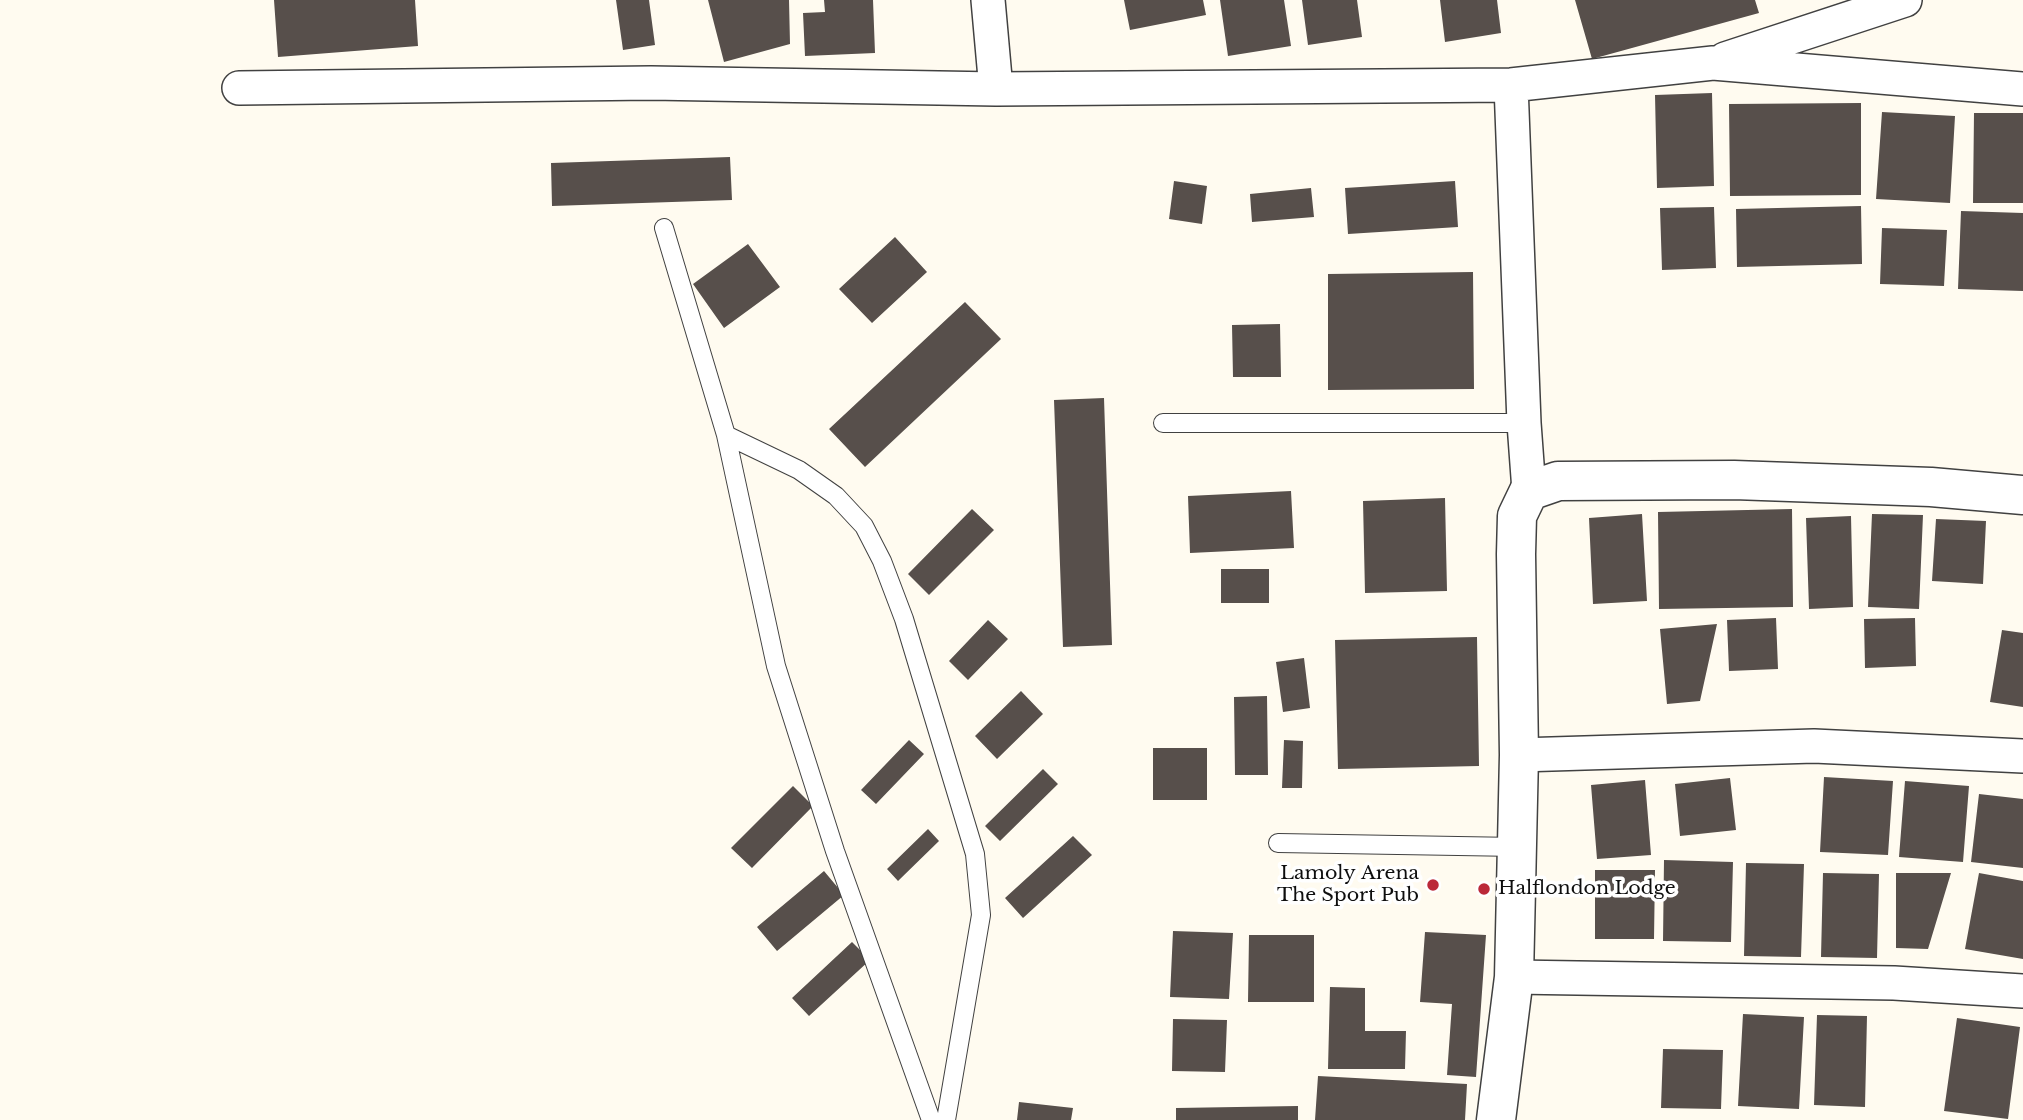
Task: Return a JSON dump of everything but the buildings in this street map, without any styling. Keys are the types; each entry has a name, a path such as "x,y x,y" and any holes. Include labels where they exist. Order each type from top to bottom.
{"street":[{"path":"988,0 996,89"},
{"path":"1713,63 1905,0"},
{"path":"239,88 651,83 996,89 1511,85 1713,63 2023,89"},
{"path":"1496,1120 1514,977 1519,755 1517,516 1529,491 1511,85"},
{"path":"1529,491 1558,481 1722,480 1931,487 2023,495"},
{"path":"1519,755 1814,746 2023,756"},
{"path":"1514,977 1894,983 2023,991"}],"lane":[{"path":"664,228 726,435 776,666 835,851 931,1120"},
{"path":"1163,423 1524,423"},
{"path":"726,435 799,470 836,496 864,526 882,561 904,619 975,854 981,915 946,1120"},
{"path":"1278,843 1518,847"}],"place":[{"name":"Lamoly Arena The Sport Pub","path":"1433,885"},
{"name":"Halflondon Lodge","path":"1484,889"}]}
